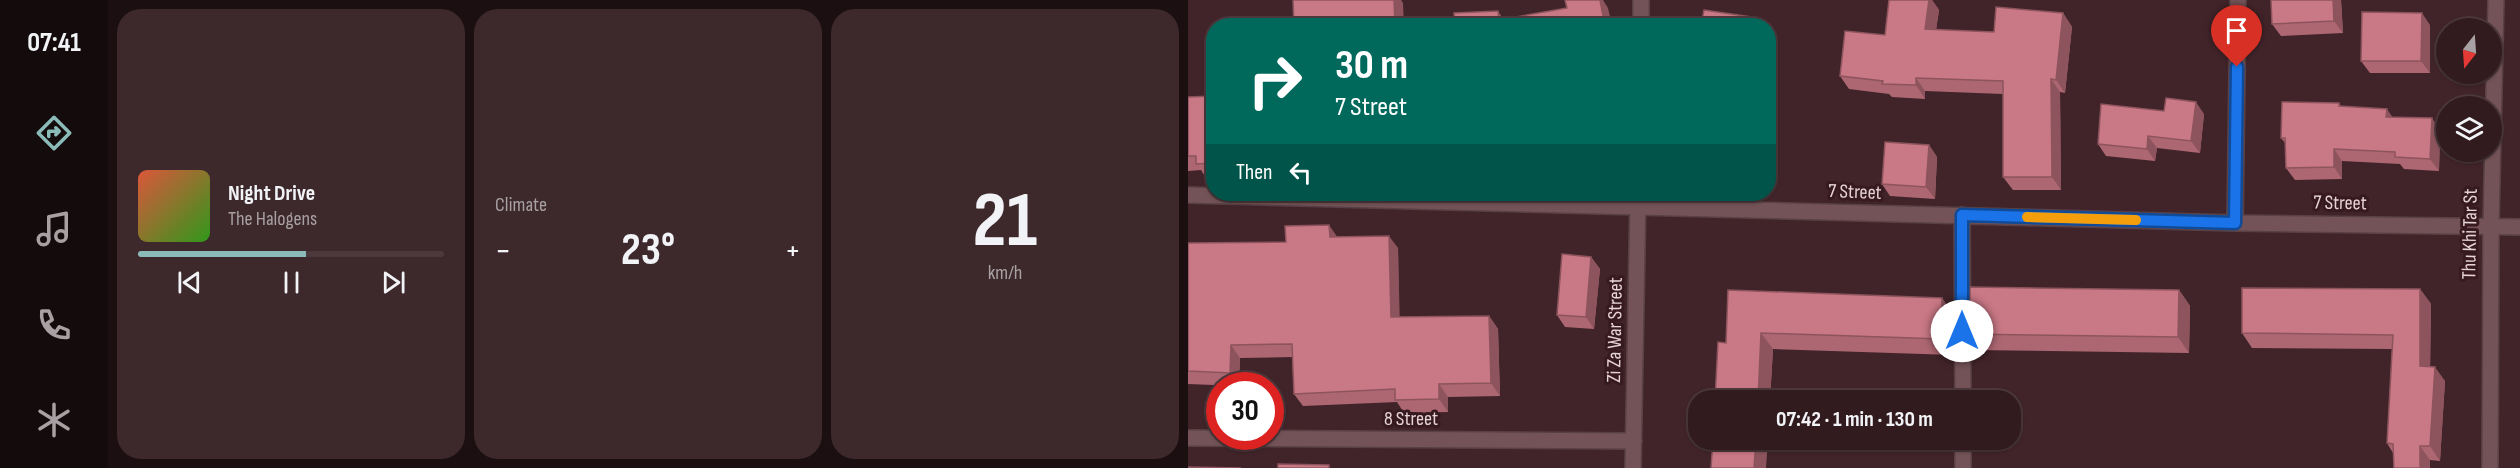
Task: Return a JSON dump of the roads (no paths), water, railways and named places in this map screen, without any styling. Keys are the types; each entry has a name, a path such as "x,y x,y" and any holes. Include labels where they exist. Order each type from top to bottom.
{"street":[{"path":"1641,0 1641,18"},
{"path":"2235,223 2238,0"},
{"name":"Thu Khi Tar St","path":"2490,468 2491,226 2496,0"},
{"name":"7 Street","path":"1188,195 1206,195"},
{"name":"Zi Za War Street","path":"1633,468 1638,201"},
{"name":"7 Street","path":"1660,201 1962,215 2235,223 2520,227"},
{"path":"1962,215 1963,390"},
{"name":"8 Street","path":"1188,438 1634,441"},
{"path":"1963,450 1963,468"}]}
